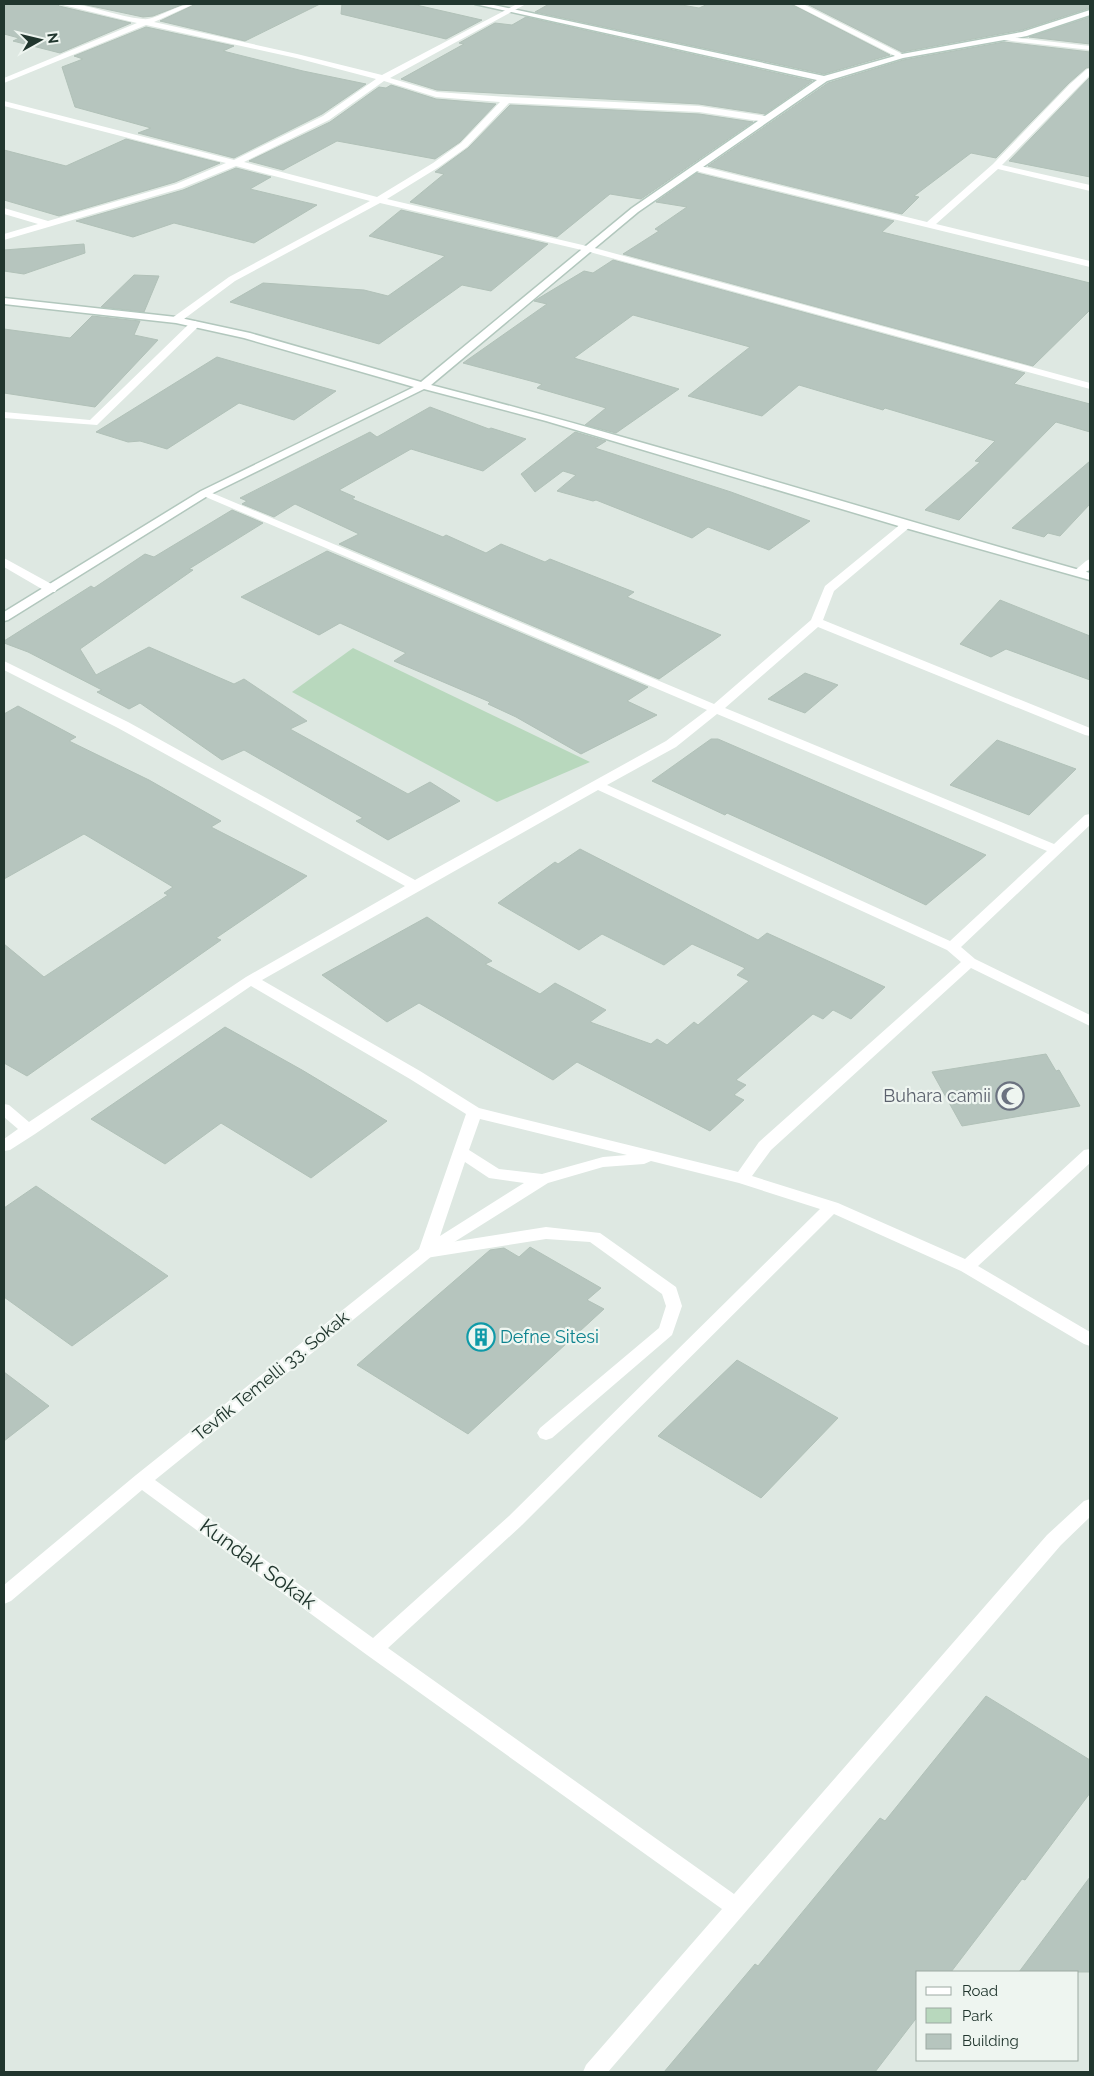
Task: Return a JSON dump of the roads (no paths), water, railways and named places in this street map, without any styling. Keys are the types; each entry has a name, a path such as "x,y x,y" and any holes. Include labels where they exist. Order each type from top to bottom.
{"street":[{"path":"63,4 297,56 436,94 507,100 699,109 766,120"},
{"path":"4,81 190,4"},
{"path":"479,4 824,79"},
{"path":"4,237 180,186 235,162 326,118 383,78 522,4"},
{"path":"797,4 902,56"},
{"path":"4,617 51,590 205,493 423,386 635,210 824,79 902,56 1024,34 1090,12"},
{"path":"1004,38 1090,48"},
{"path":"930,225 996,166 1066,93 1090,71"},
{"path":"176,320 232,280 379,200 436,165 464,145 507,100"},
{"path":"4,103 379,200 588,249 1090,386"},
{"path":"996,166 1090,188"},
{"path":"696,168 1090,264"},
{"path":"4,211 48,224"},
{"path":"4,300 176,320 246,335 423,386 550,419 906,525 1085,574 1090,563"},
{"path":"4,415 93,423 195,324"},
{"path":"205,493 716,709 1056,850"},
{"path":"4,1146 251,980 415,886 671,744 716,709 816,622 829,589 906,525"},
{"path":"4,562 51,590"},
{"path":"816,622 1090,732"},
{"path":"4,665 123,724 415,886"},
{"path":"597,785 952,947 970,962 1090,1021"},
{"path":"952,947 1090,818"},
{"path":"742,1178 765,1146 970,962"},
{"path":"251,980 415,1075 474,1112 742,1178 832,1207 967,1267 1090,1340"},
{"path":"4,1109 28,1130"},
{"path":"474,1112 426,1252 546,1233 594,1237 670,1291 674,1306 666,1331 546,1433"},
{"path":"461,1152 495,1174 542,1179 603,1162 659,1158"},
{"path":"967,1267 1090,1154"},
{"name":"Tevfik Temelli 33. Sokak","path":"4,1596 142,1480 426,1252 542,1179"},
{"path":"374,1649 515,1520 832,1207"},
{"name":"Kundak Sokak","path":"142,1480 374,1649 737,1908"},
{"path":"594,2072 1054,1540 1090,1506"}],"place":[{"name":"Buhara camii","path":"1010,1096"},
{"name":"Defne Sitesi","path":"481,1337"}]}
